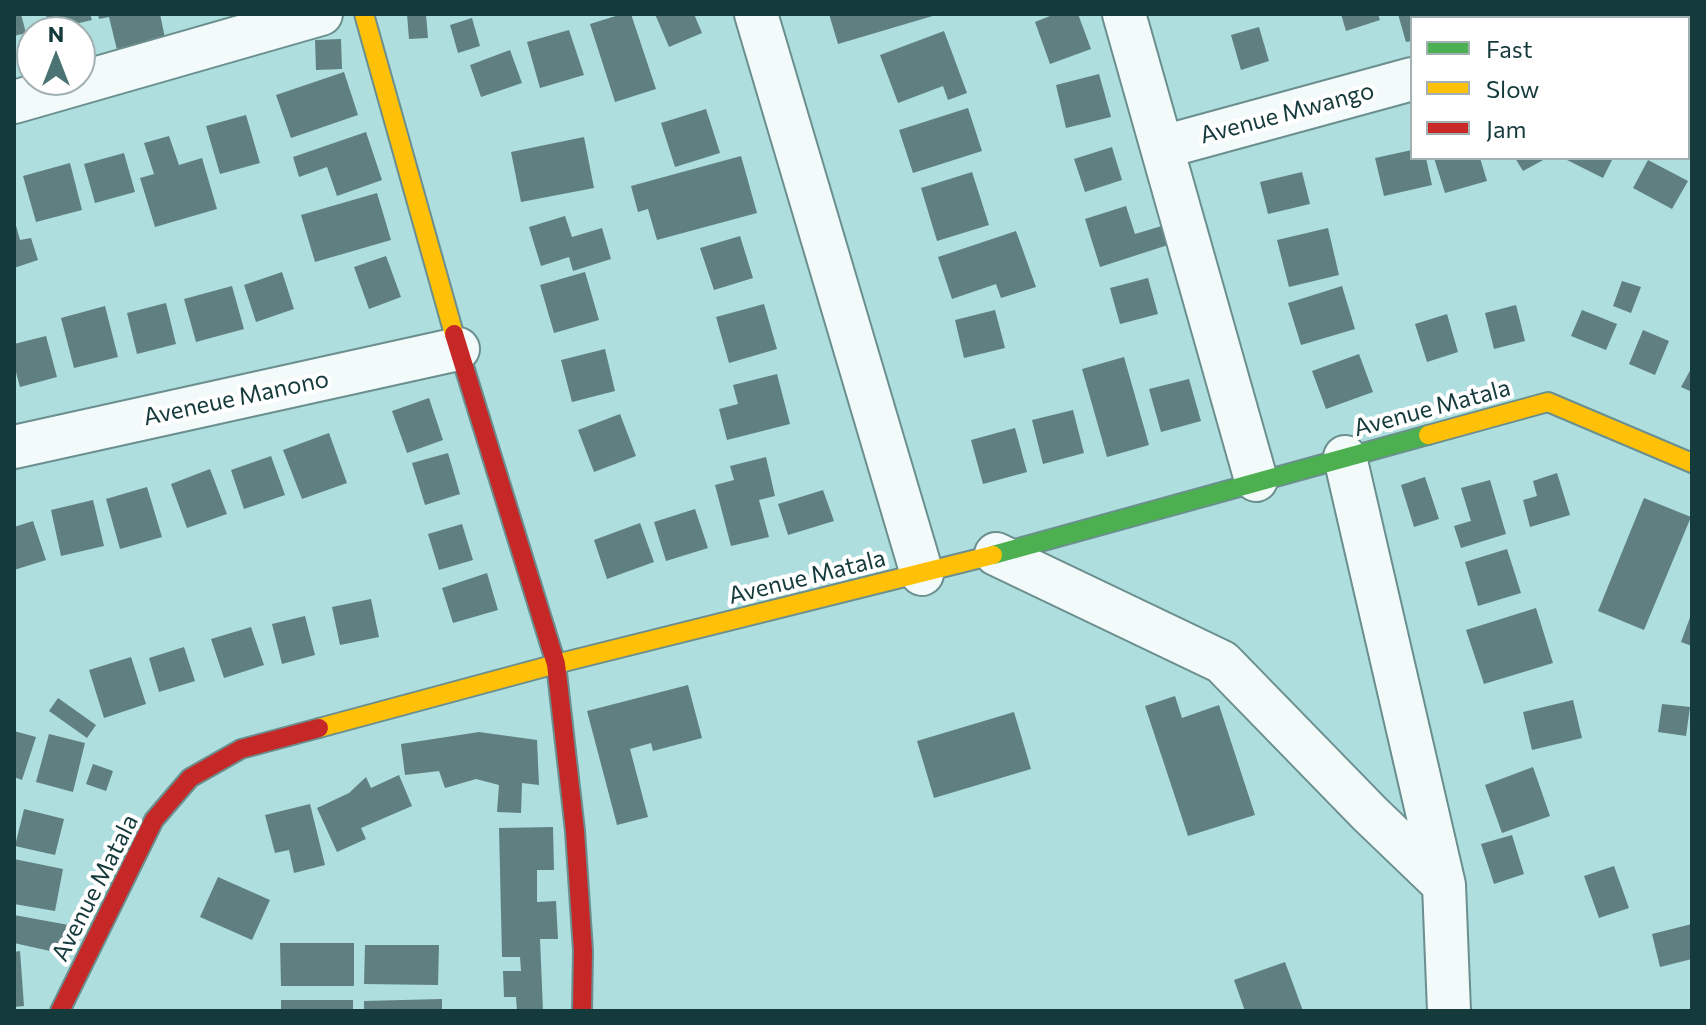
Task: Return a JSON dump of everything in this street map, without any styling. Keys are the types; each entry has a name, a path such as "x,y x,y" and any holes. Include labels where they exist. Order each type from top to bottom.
{"street":[{"path":"14,102 321,14"},
{"path":"364,14 458,349 556,664 575,831 583,951 582,1011"},
{"path":"756,14 922,574"},
{"path":"1124,14 1256,480"},
{"name":"Avenue Mwango","path":"1163,147 1410,80"},
{"name":"Aveneue Manono","path":"14,447 458,349"},
{"name":"Avenue Matala","path":"60,1011 154,820 190,778 241,749 556,664 922,574 1548,402 1692,463"},
{"path":"1345,457 1444,885 1449,1011"},
{"path":"996,554 1222,662 1444,885"}],"building":[{"path":"14,14 21,14 16,16 14,36"},
{"path":"46,14 91,16 46,16"},
{"path":"98,14 160,14 165,38 117,50 109,17 99,19"},
{"path":"407,14 426,14 428,38 409,39"},
{"path":"631,14 656,89 615,102 590,24"},
{"path":"655,14 694,14 702,33 669,47"},
{"path":"829,14 936,14 936,15 838,44"},
{"path":"1055,14 1078,14 1091,49 1050,64 1035,22"},
{"path":"1341,14 1378,14 1380,20 1346,31"},
{"path":"1398,14 1441,14 1410,16 1410,41 1406,42"},
{"path":"472,18 480,46 458,53 450,25"},
{"path":"1259,27 1269,61 1241,70 1231,35"},
{"path":"569,30 584,75 540,88 527,42"},
{"path":"944,31 967,93 948,100 943,86 898,103 880,55"},
{"path":"341,39 342,69 316,70 315,40"},
{"path":"510,50 522,83 481,97 470,65"},
{"path":"344,72 358,115 291,138 276,95"},
{"path":"1099,74 1111,117 1066,128 1056,85"},
{"path":"968,108 982,151 913,173 899,130"},
{"path":"706,109 720,153 675,167 661,123"},
{"path":"246,115 260,163 220,174 206,126"},
{"path":"366,132 382,180 337,196 327,167 299,177 293,157"},
{"path":"169,136 179,165 202,158 217,209 155,227 140,178 154,174 144,143"},
{"path":"584,137 594,188 521,202 511,152"},
{"path":"1112,147 1122,180 1085,192 1074,159"},
{"path":"1410,150 1410,160 1426,160 1432,185 1384,196 1375,158"},
{"path":"124,153 135,192 95,203 84,164"},
{"path":"741,156 757,213 657,240 648,209 638,212 631,186"},
{"path":"1435,160 1481,160 1487,181 1445,193"},
{"path":"1516,160 1543,160 1523,171"},
{"path":"1567,160 1612,160 1603,178"},
{"path":"1648,160 1688,181 1672,209 1633,188"},
{"path":"70,163 82,210 36,222 23,176"},
{"path":"972,172 989,225 937,241 921,188"},
{"path":"1302,172 1310,204 1268,214 1260,182"},
{"path":"377,193 391,240 315,262 301,215"},
{"path":"1126,206 1135,234 1165,225 1171,244 1100,267 1085,219"},
{"path":"565,216 572,237 602,228 611,259 573,271 569,257 541,266 529,227"},
{"path":"15,222 20,240 31,238 38,260 14,268"},
{"path":"1328,228 1339,275 1289,287 1277,240"},
{"path":"1016,231 1036,287 1001,298 996,284 952,299 938,257"},
{"path":"740,236 753,278 714,290 700,248"},
{"path":"386,256 401,297 369,309 354,267"},
{"path":"282,272 294,309 256,322 244,285"},
{"path":"585,272 599,320 554,333 540,285"},
{"path":"1148,278 1158,314 1120,324 1110,288"},
{"path":"1622,281 1641,287 1631,313 1613,306"},
{"path":"232,286 244,329 196,342 184,299"},
{"path":"1342,286 1355,329 1301,345 1288,303"},
{"path":"166,303 176,344 137,354 127,313"},
{"path":"764,304 777,349 729,363 716,317"},
{"path":"1516,305 1525,341 1494,349 1485,313"},
{"path":"105,306 118,357 74,368 61,318"},
{"path":"995,310 1005,348 964,358 955,320"},
{"path":"1582,310 1617,324 1606,350 1571,336"},
{"path":"1447,314 1458,352 1427,362 1415,324"},
{"path":"1643,330 1669,341 1655,375 1629,364"},
{"path":"46,336 57,377 20,387 14,365 14,344"},
{"path":"605,349 615,391 572,402 561,360"},
{"path":"1359,354 1373,392 1326,409 1312,371"},
{"path":"1124,357 1149,445 1107,457 1082,369"},
{"path":"1692,367 1692,392 1681,387"},
{"path":"777,374 790,424 727,440 719,409 738,404 733,385"},
{"path":"1189,379 1201,421 1161,432 1149,389"},
{"path":"429,398 443,440 407,453 392,411"},
{"path":"1073,410 1084,453 1043,464 1032,420"},
{"path":"620,414 636,456 594,472 578,430"},
{"path":"1015,428 1027,472 983,484 971,440"},
{"path":"329,433 347,483 302,499 283,450"},
{"path":"448,453 460,494 425,505 412,463"},
{"path":"271,456 285,495 244,509 231,470"},
{"path":"766,457 775,496 759,500 769,537 731,546 715,485 734,480 730,466"},
{"path":"210,469 227,514 187,528 171,484"},
{"path":"1557,473 1570,515 1530,527 1523,500 1537,496 1533,481"},
{"path":"1425,477 1439,519 1414,527 1401,485"},
{"path":"1490,480 1506,534 1461,548 1454,526 1471,521 1461,488"},
{"path":"147,487 162,537 120,549 106,499"},
{"path":"823,490 834,521 788,535 778,504"},
{"path":"1644,498 1691,517 1644,630 1598,611"},
{"path":"93,500 104,546 61,556 51,510"},
{"path":"695,509 708,548 666,561 654,522"},
{"path":"33,521 46,560 14,570 14,527"},
{"path":"640,523 654,562 607,579 594,540"},
{"path":"462,524 473,560 439,570 428,534"},
{"path":"1507,549 1521,593 1478,606 1465,562"},
{"path":"487,573 498,610 453,623 442,588"},
{"path":"371,599 379,637 340,645 332,607"},
{"path":"1536,608 1553,663 1484,684 1466,630"},
{"path":"1692,612 1692,646 1681,642"},
{"path":"305,616 315,655 282,664 272,624"},
{"path":"251,627 264,665 224,678 211,639"},
{"path":"184,647 195,681 159,692 149,658"},
{"path":"131,657 146,704 104,718 89,670"},
{"path":"688,685 702,738 653,751 651,743 630,749 648,817 617,825 587,711"},
{"path":"1175,696 1182,718 1219,705 1255,815 1188,836 1145,706"},
{"path":"58,698 96,725 87,738 49,711"},
{"path":"1573,700 1582,738 1532,750 1523,712"},
{"path":"1662,704 1690,707 1686,736 1658,732"},
{"path":"1014,712 1031,769 934,798 917,741"},
{"path":"14,731 36,737 22,780 14,777"},
{"path":"479,732 537,740 539,785 522,783 521,813 497,812 499,785 476,779 445,788 439,771 405,775 401,744"},
{"path":"49,734 85,743 73,792 36,782"},
{"path":"93,764 113,771 106,791 86,784"},
{"path":"1533,767 1550,816 1502,833 1485,785"},
{"path":"399,775 412,806 361,828 366,839 337,852 317,808 349,793 366,777 371,788"},
{"path":"310,804 325,865 294,873 289,850 275,853 265,815"},
{"path":"24,809 64,819 55,855 15,846"},
{"path":"553,827 554,870 537,870 537,902 556,901 558,939 540,939 543,1011 517,1011 516,997 504,997 503,971 521,971 520,957 502,957 499,828"},
{"path":"1512,835 1524,874 1494,884 1481,844"},
{"path":"14,859 63,869 55,911 14,904"},
{"path":"1614,866 1629,908 1599,918 1584,876"},
{"path":"218,877 270,900 252,940 200,917"},
{"path":"14,915 74,926 68,955 14,943"},
{"path":"1692,924 1692,959 1660,967 1652,934"},
{"path":"280,943 354,943 354,986 281,986"},
{"path":"365,945 439,945 438,985 364,984"},
{"path":"20,951 24,1006 14,1007 14,952"},
{"path":"1285,962 1303,1011 1245,1011 1234,980"},
{"path":"442,999 442,1011 364,1011 364,1001"},
{"path":"281,1000 353,1000 353,1011 281,1011"}],"traffic: fast":[{"path":"993,555 1428,435"}],"traffic: slow":[{"path":"364,14 454,334"},
{"path":"1428,435 1548,402 1692,463"},
{"path":"319,728 556,664 993,555"}],"traffic: jam":[{"path":"454,334 556,664 575,831 583,951 582,1011"},
{"path":"60,1011 154,820 190,778 241,749 319,728"}]}
